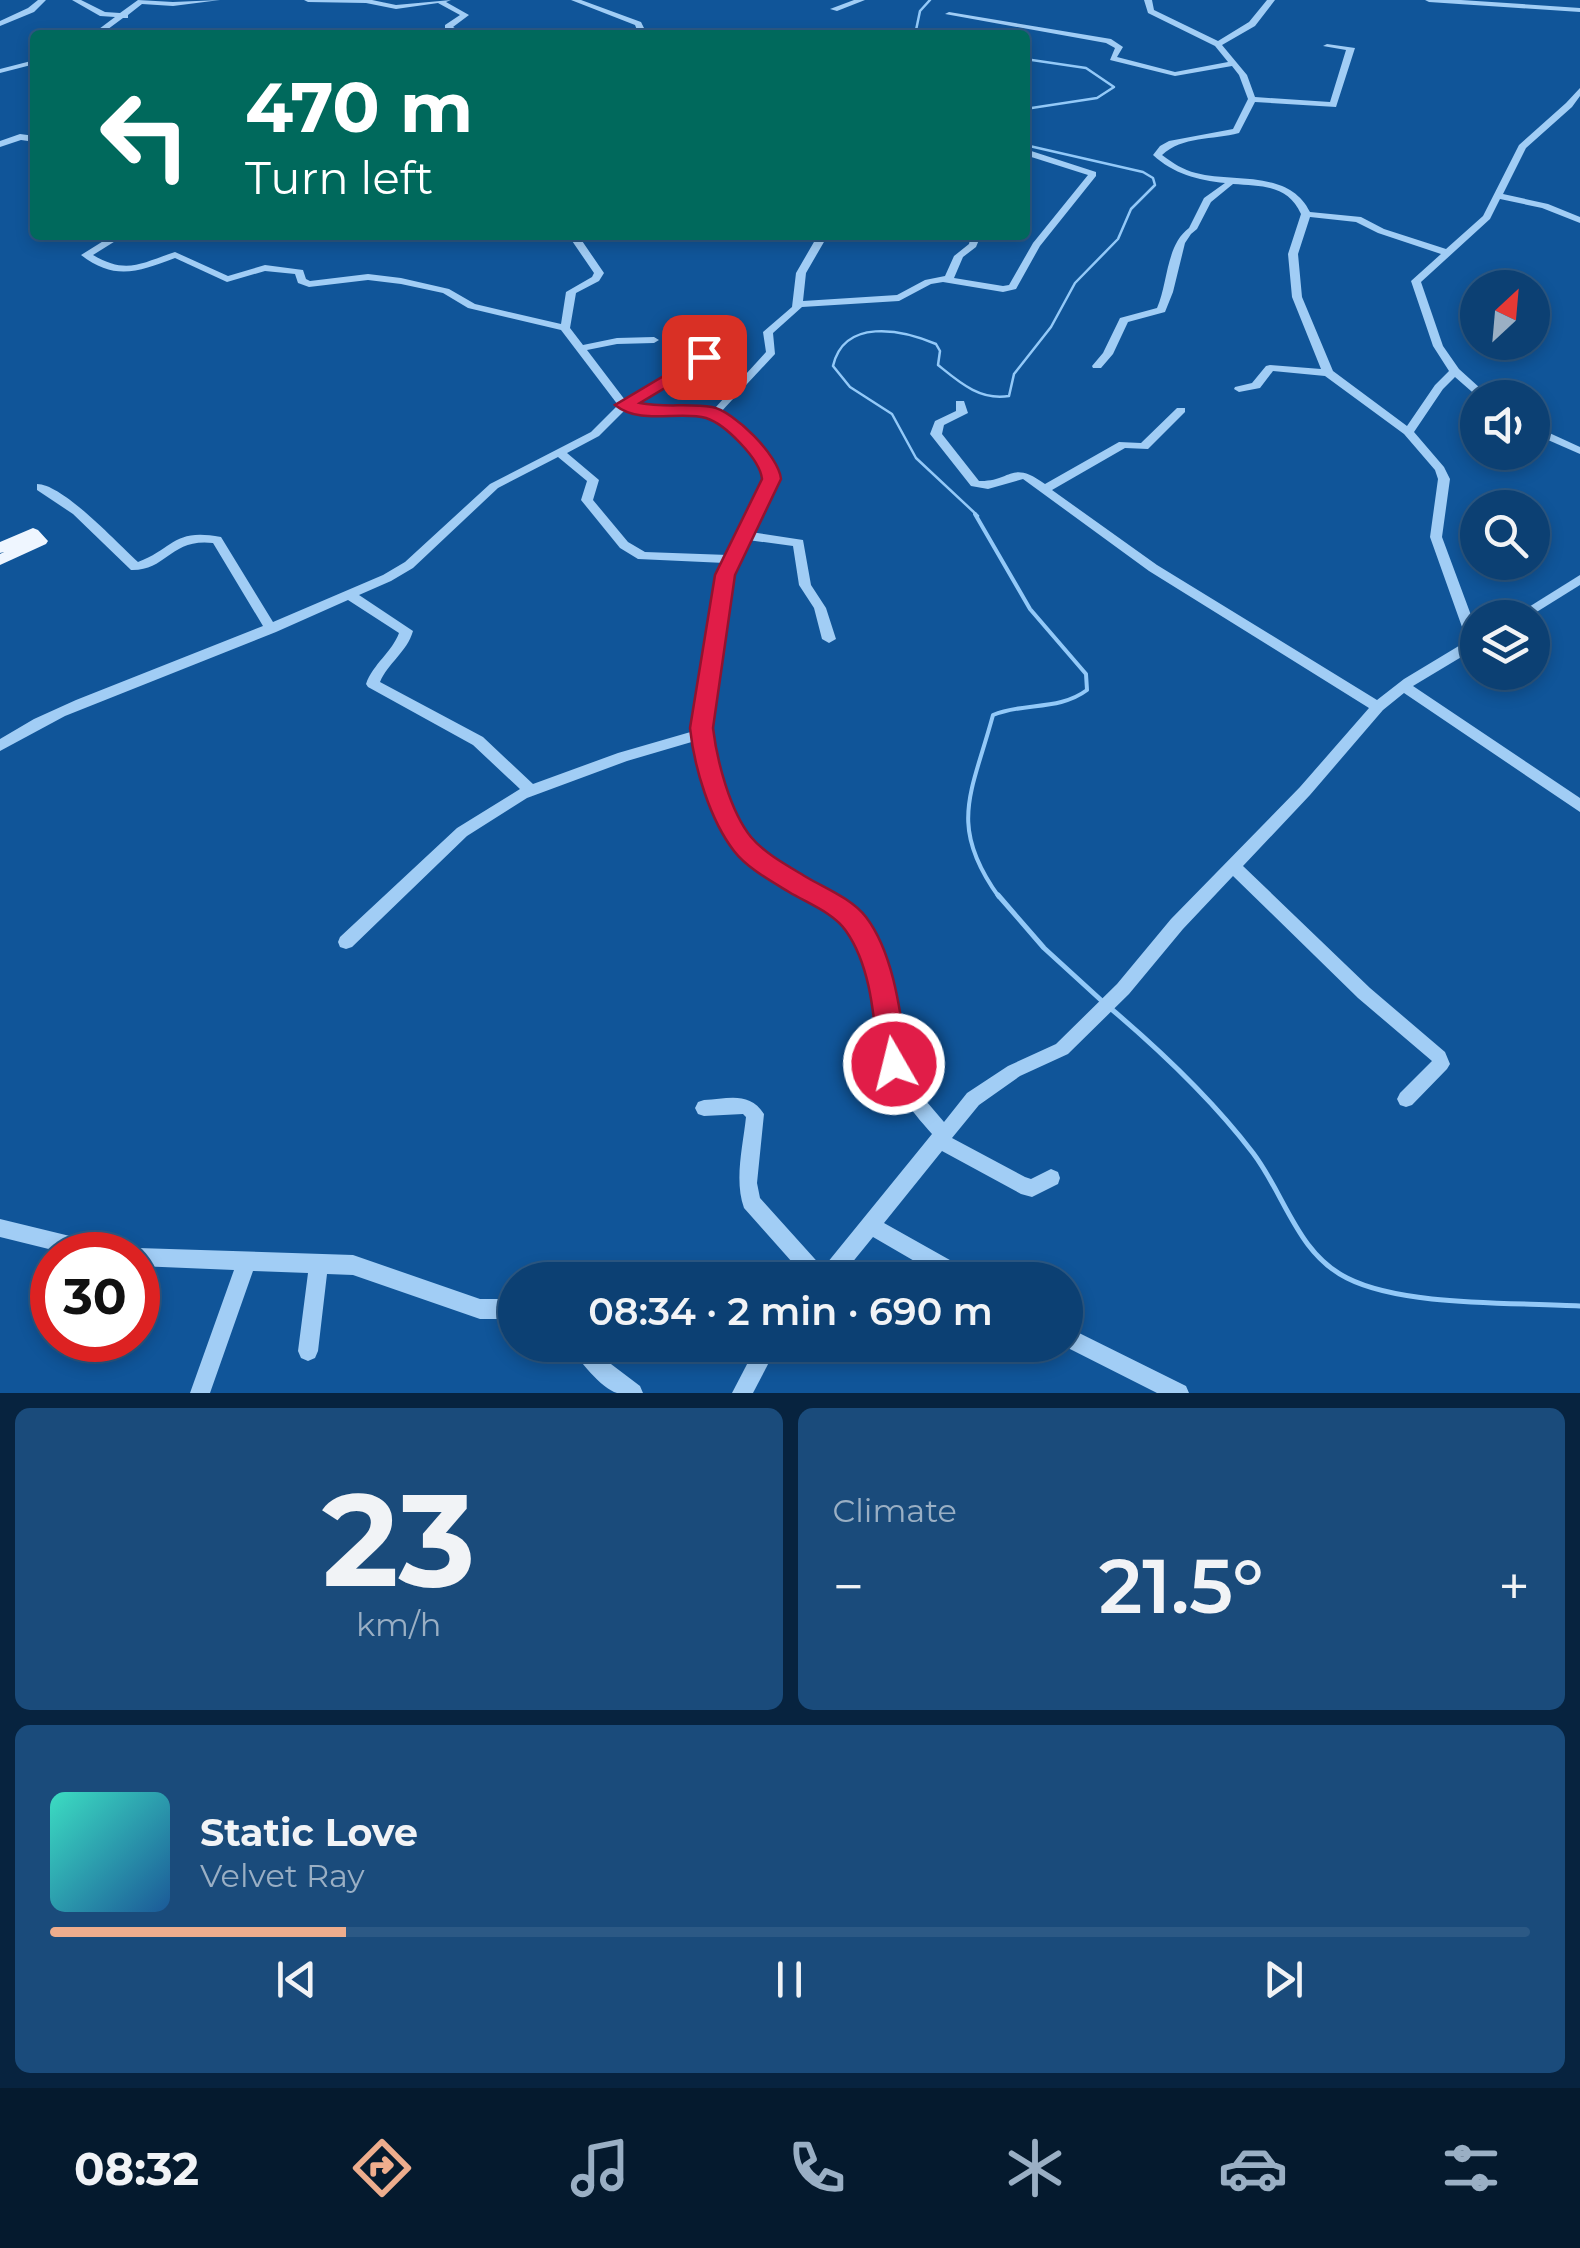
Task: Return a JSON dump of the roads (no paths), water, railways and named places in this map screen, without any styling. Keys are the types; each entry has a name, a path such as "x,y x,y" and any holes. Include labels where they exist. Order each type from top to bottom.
{"main road":[{"path":"0,548 36,537 0,560"}],"street":[{"path":"0,24 42,0"},
{"path":"76,0 103,14 126,16"},
{"path":"103,30 142,1 173,4 216,0"},
{"path":"308,0 396,7 447,0"},
{"path":"439,0 464,15 448,27 454,30"},
{"path":"575,0 640,28"},
{"path":"834,10 861,0"},
{"path":"1148,0 1151,11 1218,44 1234,63 1252,99"},
{"path":"1218,44 1252,24 1271,0"},
{"path":"1429,0 1580,10"},
{"path":"949,14 1111,42 1119,47 1113,58 1172,74 1234,63"},
{"path":"1252,99 1333,105 1341,88 1341,68 1351,48 1326,46"},
{"path":"2,68 30,63"},
{"path":"1465,380 1438,346 1416,286 1420,273 1472,232 1499,196 1522,146 1569,105 1580,90"},
{"path":"1252,99 1236,130 1212,138 1170,142 1157,152 1173,167 1228,184 1284,190 1296,195 1306,214 1293,254 1295,290 1328,374"},
{"path":"0,144 20,137 30,138"},
{"path":"112,240 86,255 132,272 175,256 227,279 268,268 300,272 305,284 384,278 437,288 472,306 565,328 624,405 662,413 711,412 725,406 770,354 768,332 799,304 899,298 928,282 948,279 1000,289 1015,286 1036,245 1094,174 1030,153"},
{"path":"1030,163 1040,156"},
{"path":"1097,366 1108,354 1124,320 1161,310 1175,276 1184,236 1194,228 1199,210 1212,193 1228,184"},
{"path":"1499,196 1546,206 1580,220"},
{"path":"1306,214 1358,219 1381,231 1445,252"},
{"path":"565,328 571,292 596,279 599,273 576,240"},
{"path":"799,304 801,273 820,240"},
{"path":"948,279 960,254 974,240"},
{"path":"0,746 92,700 271,629 409,565 494,486 596,434 624,405 704,357 720,332"},
{"path":"582,348 616,341 654,340"},
{"path":"1239,389 1256,386 1270,368 1328,374 1408,432 1443,474 1436,537 1460,600"},
{"path":"1408,432 1455,371"},
{"path":"960,403 962,413 939,423 936,434 975,484 987,487 1022,474 1152,568 1378,707"},
{"path":"1044,490 1123,444 1144,447 1180,410"},
{"path":"711,412 755,446 771,470 772,479 731,560 714,638 701,734 720,798 743,846 844,912 858,926 883,987 894,1064 901,1082 941,1137 1021,1185 1032,1188 1051,1178"},
{"path":"1550,436 1580,450"},
{"path":"560,452 593,480 587,500 629,550 658,559 731,560"},
{"path":"41,486 69,505 135,566 148,563 175,542 217,540 271,629"},
{"path":"743,535 800,543 805,585 820,608 829,640"},
{"path":"1550,600 1576,586"},
{"path":"349,595 406,631 405,642 377,672 373,684 478,741 531,791"},
{"path":"840,1262 941,1137 988,1086 1051,1057 1123,989 1177,924 1234,867 1378,707 1402,686 1460,652"},
{"path":"1402,686 1580,806"},
{"path":"346,942 462,832 531,791 701,734"},
{"path":"1234,867 1364,993 1439,1056 1441,1064 1435,1072 1406,1099"},
{"path":"704,1108 752,1109 748,1183 752,1202 807,1262"},
{"path":"871,1226 934,1262"},
{"path":"0,1228 30,1235"},
{"path":"160,1258 352,1265 480,1309 498,1309"},
{"path":"200,1393 247,1260"},
{"path":"308,1351 319,1264"},
{"path":"1083,1346 1154,1386 1179,1393"},
{"path":"595,1362 634,1393"},
{"path":"742,1393 759,1362"}],"waterway":[{"path":"916,30 920,11 930,0"},
{"path":"1030,60 1086,68 1114,87 1097,98 1030,108"},
{"path":"978,516 916,458 892,414 850,387 833,366 839,351 861,334 907,334 936,344 940,351 938,365 970,389 989,396 1009,396 1014,374 1051,327 1075,283 1118,239 1131,209 1155,185 1153,178 1143,172 1030,146"},
{"path":"975,514 1030,609 1086,674 1087,690 1076,697 993,715 972,788 969,828 973,849 999,897"},
{"path":"998,895 1044,948 1102,1001"},
{"path":"1109,1007 1220,1113 1264,1169 1304,1239 1330,1267 1347,1278 1429,1299 1580,1306"}]}
